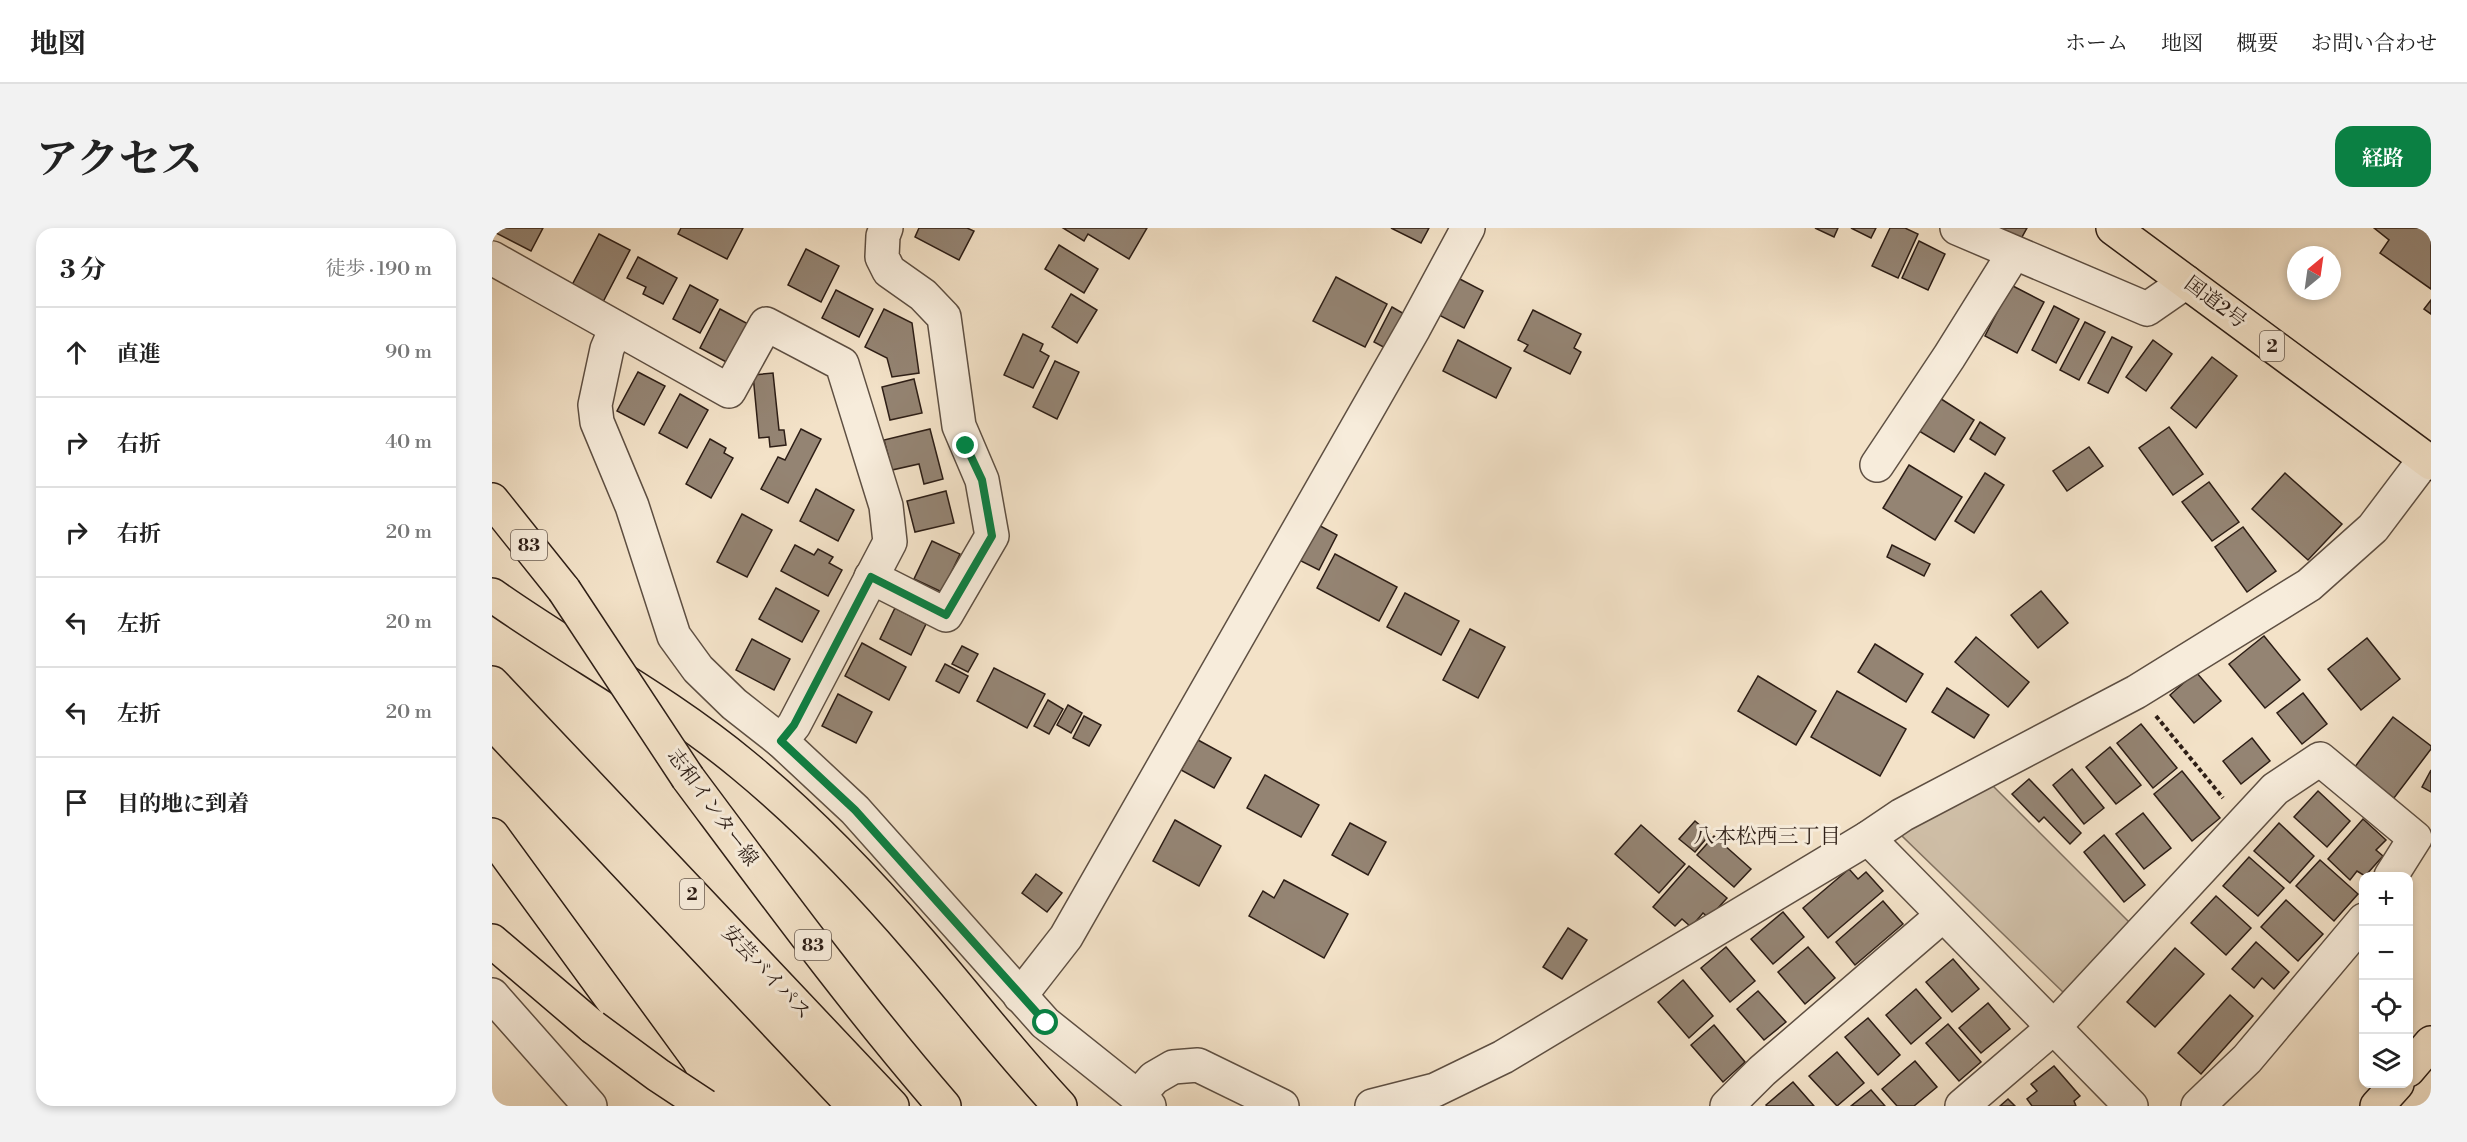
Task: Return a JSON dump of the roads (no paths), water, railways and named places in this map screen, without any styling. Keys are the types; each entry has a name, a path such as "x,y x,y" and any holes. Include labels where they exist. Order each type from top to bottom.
{"main road":[{"name":"国道2号","path":"2114,228 2428,461"},
{"name":"志和インター線","path":"492,500 564,590 688,778 874,1024 944,1106"},
{"path":"492,595 675,714 742,764 796,812 856,871 909,930 1060,1106"},
{"name":"安芸バイパス","path":"492,683 892,1106"},
{"name":"安芸バイパス","path":"492,722 854,1106"},
{"path":"492,835 642,1043 691,1106"},
{"path":"492,941 593,1027 705,1106"},
{"path":"2413,1065 2431,1043"},
{"path":"2377,1106 2393,1088"}],"street":[{"path":"871,577 946,615 992,536 982,480 959,426 944,317 923,296 889,271 882,256 883,236 886,228"},
{"path":"1020,996 1072,927 1414,328 1468,228"},
{"path":"1957,228 2147,309 2186,282"},
{"path":"1877,465 1949,357 2013,253"},
{"path":"492,258 729,392 766,324 842,363 886,506 890,542 794,725 781,741"},
{"path":"616,328 607,349 595,405 597,422 632,506 674,636 705,676 781,741 855,810 1046,1023 1144,1101 1154,1078 1173,1066 1198,1065 1282,1106"},
{"path":"1372,1106 1435,1090 1503,1058 1868,838 1902,815 2136,692 2309,585 2373,528 2428,461"},
{"path":"1962,1106 2054,1028 2275,789 2320,759 2415,838 2394,872"},
{"path":"1868,838 2131,1106"},
{"path":"1726,1106 1762,1071 1943,915"},
{"path":"2198,1106 2247,1059 2359,926"},
{"path":"492,995 590,1106"}],"district":[{"name":"八本松西三丁目","path":"1767,837"}]}
